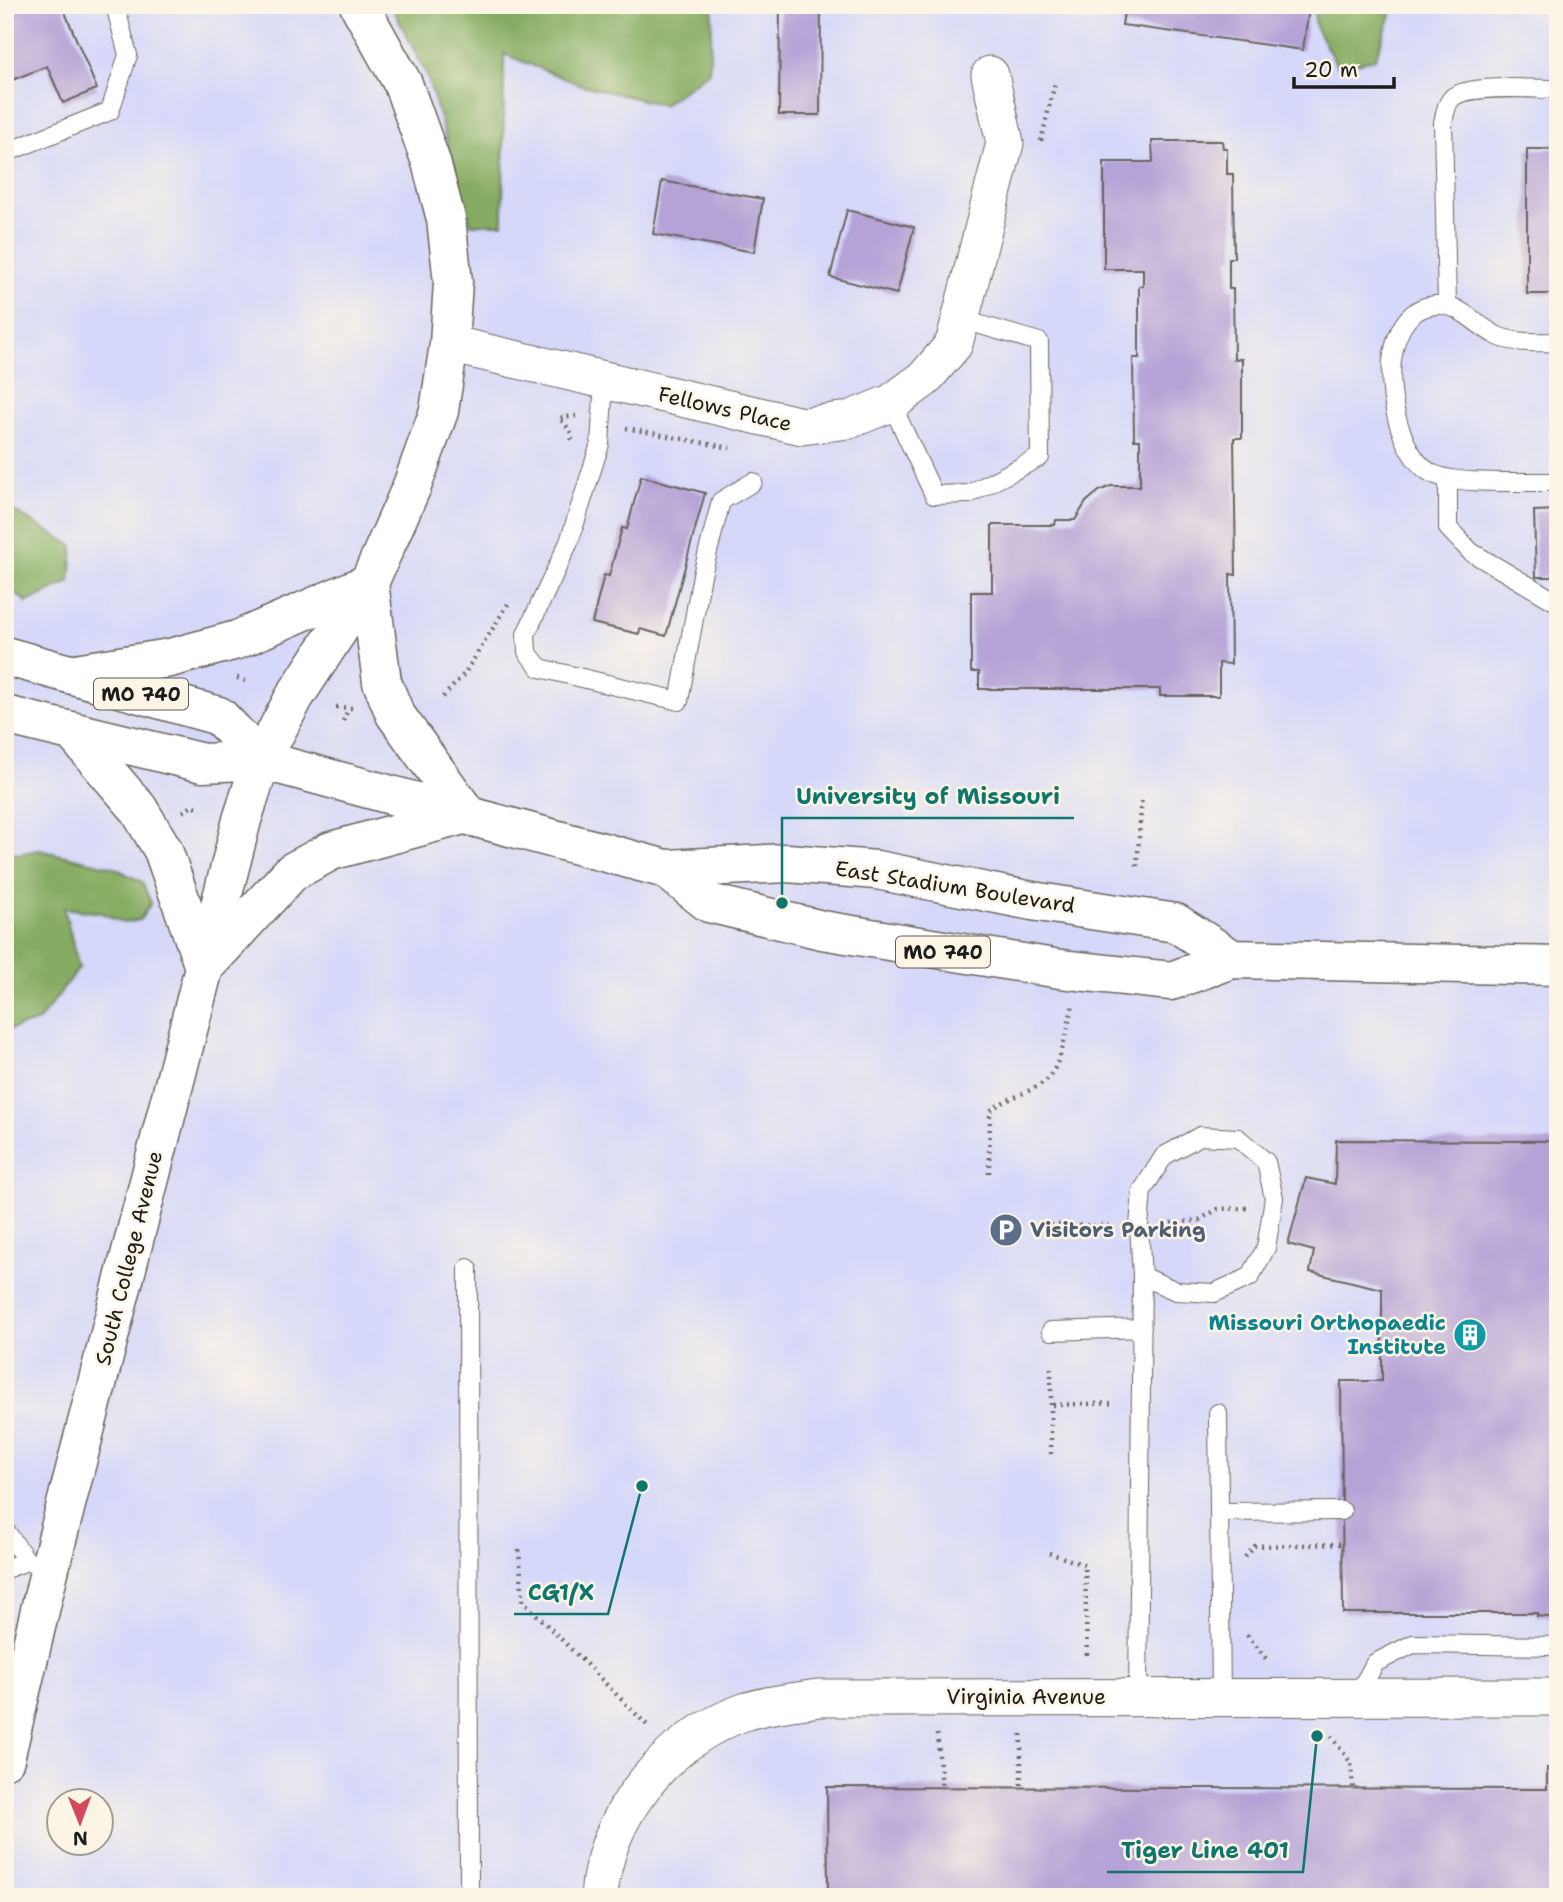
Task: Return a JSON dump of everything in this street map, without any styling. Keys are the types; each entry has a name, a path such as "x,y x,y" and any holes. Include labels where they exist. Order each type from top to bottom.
{"main road":[{"name":"South College Avenue","path":"5,1759 38,1565 261,760 295,696 369,583 412,486 439,411 449,344 453,282 443,208 431,162 403,84 359,5"},
{"path":"69,674 170,658 237,640 369,583 382,682 395,715 467,814 331,851 292,872 204,967 163,850 138,808 72,731"},
{"name":"MO 740","path":"5,656 219,716 261,760"},
{"name":"East Stadium Boulevard","path":"5,715 203,763 261,760 666,869 787,863 877,870 1032,901 1176,923 1232,959"},
{"name":"East Stadium Boulevard","path":"666,869 709,903 822,930 942,951 1171,981 1232,959 1558,966"}],"street":[{"name":"Fellows Place","path":"449,344 802,426 849,420 891,404 924,379 954,344 1005,143 990,75"},
{"name":"Virginia Avenue","path":"599,1897 615,1827 647,1780 688,1742 744,1712 818,1698 1558,1698"}],"lane":[{"path":"5,153 110,111 128,55 114,5"},
{"path":"1447,304 1444,123 1447,106 1454,96 1474,90 1558,89"},
{"path":"1558,342 1521,342 1503,338 1484,330 1464,313 1447,304 1433,305 1416,311 1402,322 1394,343 1392,372 1396,412 1404,442 1418,463 1448,479 1558,482"},
{"path":"891,404 934,495 969,494 1040,457 1039,342 960,318"},
{"path":"604,381 600,444 569,542 526,634 527,652 540,668 678,701 702,575 721,501 753,482"},
{"path":"1448,479 1448,528 1471,552 1558,603"},
{"path":"1138,1697 1142,1416 1142,1276 1139,1226 1142,1191 1164,1156 1200,1136 1238,1138 1266,1162 1274,1198 1266,1248 1250,1278 1214,1293 1176,1291 1142,1276"},
{"path":"468,1268 469,1897"},
{"path":"1051,1331 1142,1328"},
{"path":"1218,1413 1221,1696"},
{"path":"1219,1512 1342,1511"},
{"path":"5,1530 38,1565"},
{"path":"5,1569 38,1565"},
{"path":"1357,1696 1375,1663 1413,1644 1558,1646"}],"path":[{"path":"343,721 348,710"},
{"path":"1137,866 1142,796"},
{"path":"192,806 194,797"},
{"path":"989,1173 990,1111 1005,1099 1047,1080 1056,1062 1074,1000"},
{"path":"1051,1225 1139,1226 1199,1220 1219,1209 1253,1208 1272,1211"},
{"path":"1051,1363 1051,1454"},
{"path":"1053,1405 1114,1403 1142,1416"},
{"path":"1240,1562 1255,1546 1342,1544"},
{"path":"519,1550 523,1601 648,1726"},
{"path":"1049,1553 1085,1565 1087,1658"},
{"path":"1242,1625 1250,1642 1268,1661"},
{"path":"937,1734 942,1787"},
{"path":"1021,1734 1021,1787"},
{"path":"1331,1736 1351,1763 1353,1787"}],"shaded area":[{"path":"5,5 1558,5 1558,1897 5,1897"}],"green space":[{"path":"391,5 713,5 709,72 663,105 581,85 504,54 503,224 471,224 427,75"},
{"path":"1313,5 1390,5 1391,15 1375,59 1338,67 1316,28"},
{"path":"5,506 73,546 70,582 27,602 5,586"},
{"path":"39,850 113,867 142,882 151,903 140,920 124,923 102,913 64,908 79,968 39,1021 5,1031 5,851 17,854"}],"building":[{"path":"5,5 62,5 97,89 63,103 47,66 5,83"},
{"path":"780,5 821,5 820,115 779,115"},
{"path":"1125,5 1282,5 1309,9 1303,50 1122,25"},
{"path":"1152,141 1222,141 1223,148 1227,148 1227,174 1233,174 1234,258 1229,258 1229,289 1233,289 1234,359 1242,359 1242,438 1234,438 1236,575 1230,574 1231,664 1219,663 1219,696 1160,696 1160,689 979,689 979,672 971,672 971,592 992,592 992,525 1055,525 1056,520 1075,520 1086,502 1099,491 1111,486 1140,486 1140,440 1134,440 1133,358 1139,358 1139,286 1143,286 1143,269 1104,269 1104,162 1153,162"},
{"path":"1527,149 1558,149 1558,294 1527,294"},
{"path":"662,181 763,199 754,252 653,234"},
{"path":"847,210 914,227 897,294 830,277"},
{"path":"641,476 705,493 666,636 640,629 639,634 592,623 604,575 609,576 622,528 627,529"},
{"path":"1558,510 1558,577 1536,577 1534,511"},
{"name":"Missouri Orthopaedic Institute","path":"1336,1140 1558,1141 1558,1618 1537,1616 1537,1613 1343,1613 1341,1381 1382,1381 1382,1289 1310,1272 1314,1251 1288,1244 1306,1178 1335,1184"},
{"path":"1547,1768 1558,1768 1558,1897 828,1897 827,1787 1547,1789"}],"place":[{"name":"University of Missouri","path":"782,903"},
{"name":"Visitors Parking","path":"1006,1230"},
{"name":"Missouri Orthopaedic Institute","path":"1470,1335"},
{"name":"CG1/X","path":"642,1486"},
{"name":"Tiger Line 401","path":"1317,1736"}]}
